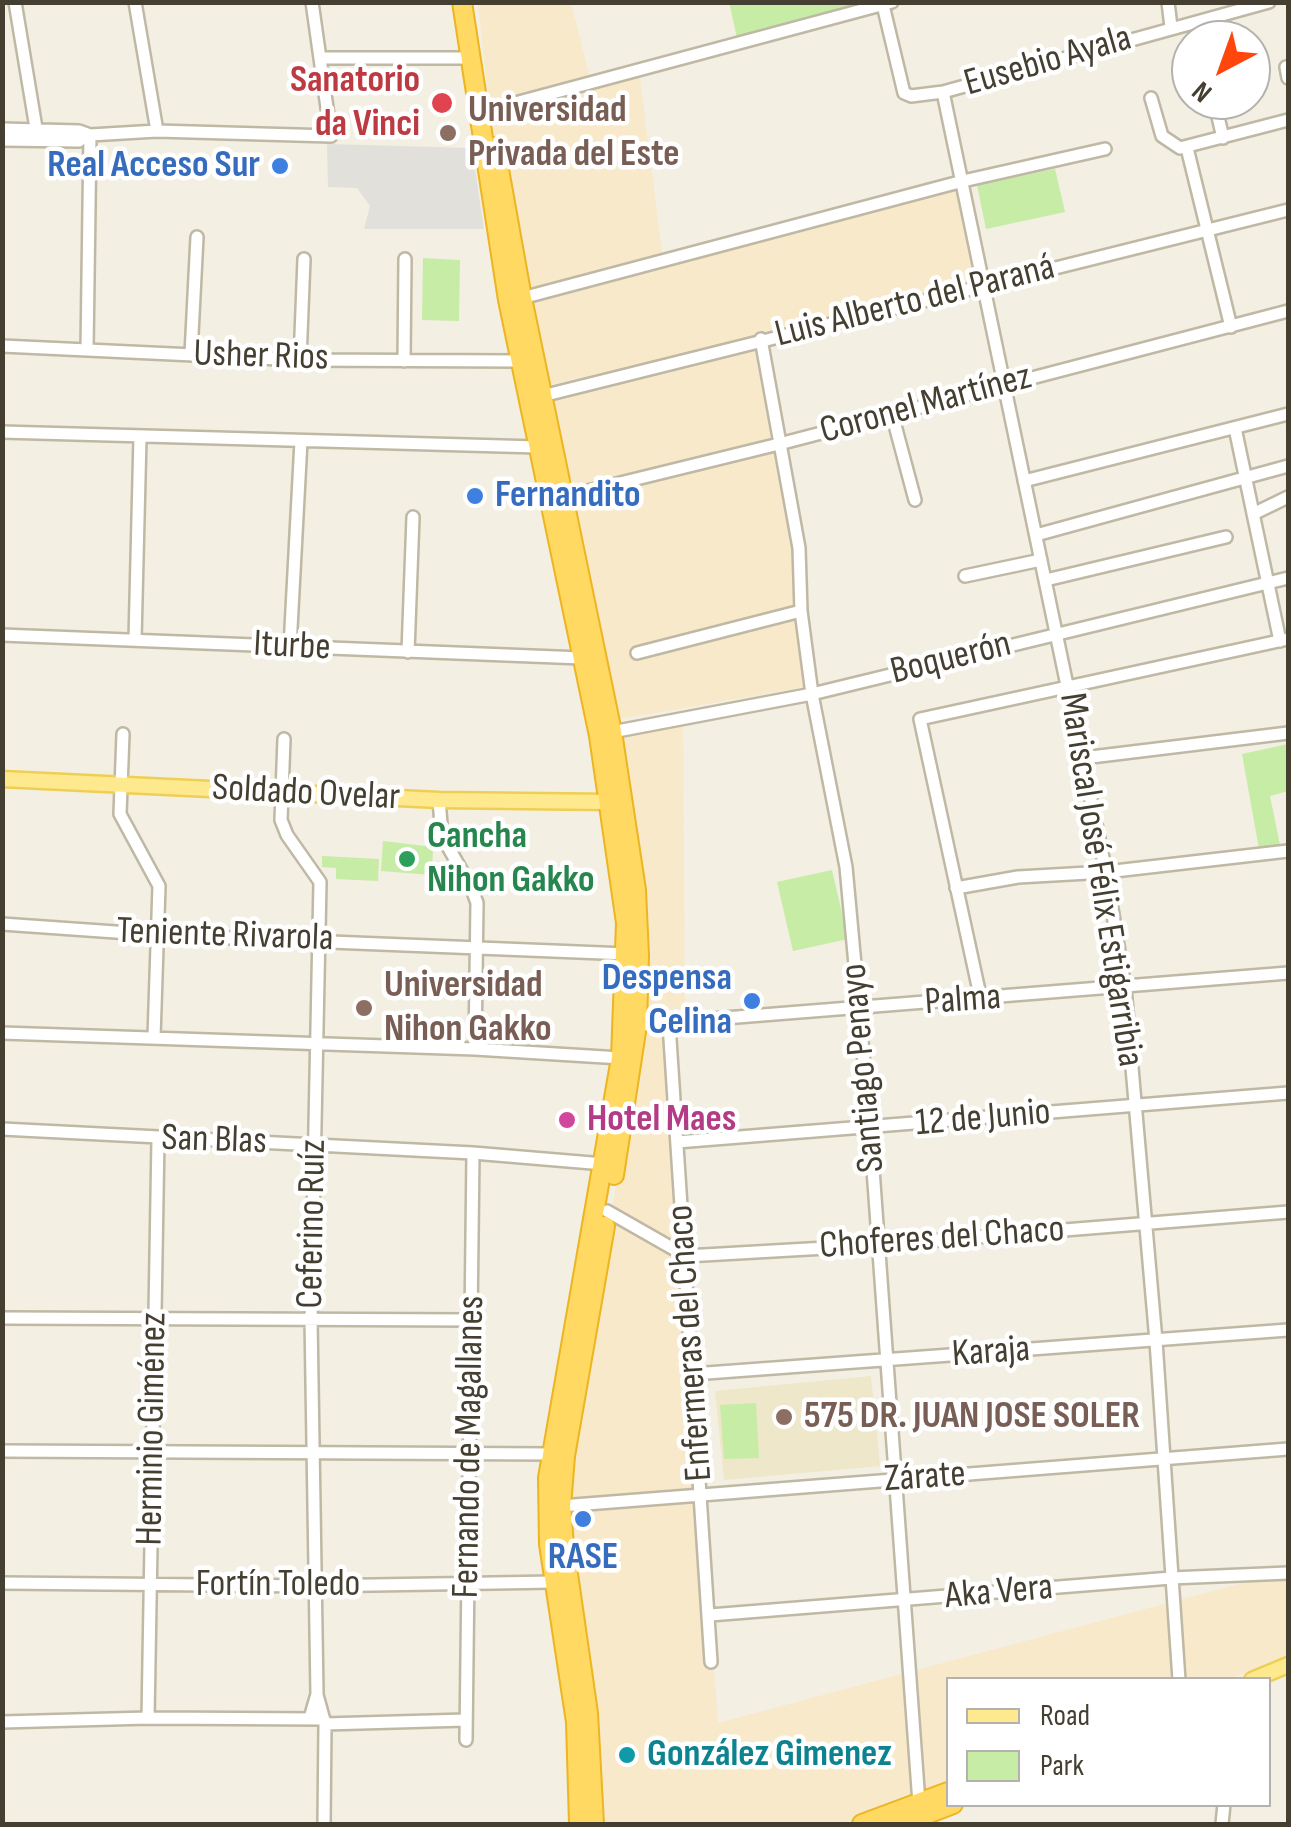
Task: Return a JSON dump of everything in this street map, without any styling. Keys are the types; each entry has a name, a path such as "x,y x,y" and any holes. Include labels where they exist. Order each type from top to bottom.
{"highway":[{"path":"462,2 490,200 519,361 617,802 638,921 637,1025 561,1506 588,1714 594,1824"},
{"path":"474,2 522,298 612,732 623,893 626,954 621,1058 552,1454 547,1516 576,1722 579,1824"},
{"path":"862,1824 922,1814 946,1794"},
{"path":"901,1824 946,1806"}],"main road":[{"name":"Soldado Ovelar","path":"2,779 439,800 617,802"},
{"path":"1259,1677 1288,1665"}],"street":[{"path":"15,2 37,135"},
{"path":"136,2 157,131"},
{"path":"2,130 79,141 88,134 157,131 332,136 312,2"},
{"path":"1168,2 1171,27"},
{"name":"Eusebio Ayala","path":"1198,20 1269,2"},
{"path":"489,110 887,4 904,94 943,92"},
{"name":"Eusebio Ayala","path":"943,92 1171,27"},
{"path":"321,58 471,58"},
{"name":"Mariscal José Félix Estigarribia","path":"943,92 1083,758 1125,988 1180,1677"},
{"path":"1151,98 1165,140 1187,148 1288,120"},
{"path":"1219,120 1223,138"},
{"path":"87,350 88,134"},
{"path":"2,140 37,135"},
{"path":"1187,148 1231,327"},
{"path":"522,298 963,181 1105,149"},
{"name":"Luis Alberto del Paraná","path":"542,396 1288,210"},
{"path":"192,354 197,237"},
{"path":"300,360 304,259"},
{"path":"404,361 405,259"},
{"name":"Coronel Martínez","path":"563,497 1288,311"},
{"name":"Santiago Penayo","path":"761,339 783,443 799,548 801,611 812,694 846,867 870,1128 922,1814"},
{"name":"Usher Rios","path":"2,346 300,360 519,361"},
{"path":"892,414 916,500"},
{"path":"1024,481 1288,414"},
{"path":"980,1000 918,721 1284,641 1267,584 1235,428"},
{"path":"2,432 538,447"},
{"path":"135,640 140,437"},
{"path":"290,647 301,441"},
{"path":"1036,535 1288,466"},
{"path":"1253,514 1288,497"},
{"path":"408,652 412,517"},
{"path":"1046,580 1226,537"},
{"path":"965,576 1041,560"},
{"name":"Boquerón","path":"612,732 812,694 1288,578"},
{"path":"637,653 801,611"},
{"name":"Iturbe","path":"2,635 582,658"},
{"path":"123,734 120,814 159,886 154,1037"},
{"path":"1083,758 1288,734"},
{"name":"Ceferino Ruíz","path":"284,739 282,820 287,834 320,882 311,1318 312,1586 317,1694 310,1718"},
{"path":"439,800 442,836 476,903 474,1048"},
{"path":"956,888 1018,877 1106,872 1288,851"},
{"name":"Teniente Rivarola","path":"2,924 158,935 626,954"},
{"name":"Palma","path":"637,1025 1288,972"},
{"name":"Enfermeras del Chaco","path":"669,1024 712,1662"},
{"path":"2,1033 474,1048 621,1058"},
{"name":"12 de Junio","path":"677,1142 1288,1093"},
{"name":"San Blas","path":"2,1129 473,1153 604,1164"},
{"name":"Herminio Giménez","path":"148,1718 158,1139"},
{"name":"Fernando de Magallanes","path":"466,1740 473,1153"},
{"path":"608,1212 686,1256"},
{"name":"Choferes del Chaco","path":"686,1256 878,1245 1288,1212"},
{"path":"2,1318 472,1320"},
{"name":"Karaja","path":"694,1374 1288,1330"},
{"name":"Zárate","path":"561,1506 1288,1449"},
{"path":"2,1451 552,1454"},
{"name":"Aka Vera","path":"710,1614 1171,1578 1288,1573"},
{"name":"Fortín Toledo","path":"2,1583 312,1586 554,1582"},
{"path":"317,1694 325,1721 324,1824"},
{"path":"2,1722 148,1718 466,1720"}],"shaded area":[{"path":"478,3 571,3 591,83 639,71 663,260 965,180 982,285 545,386 490,115"},
{"path":"327,144 472,148 484,229 364,229 370,206 357,188 328,187"},
{"path":"754,346 816,685 614,720 545,389"},
{"path":"683,717 685,1023 670,1024 686,1256 612,1211 643,1016 618,736"},
{"path":"610,1217 683,1261 718,1723 1288,1571 1288,1657 1234,1677 946,1677 946,1785 841,1824 598,1824 596,1700 566,1496"},
{"path":"871,1376 880,1466 724,1480 715,1391"}],"green space":[{"path":"729,2 866,3 737,38"},
{"path":"1055,169 1065,212 986,229 977,185"},
{"path":"423,258 460,260 459,321 422,320"},
{"path":"1288,744 1288,791 1270,796 1280,845 1259,849 1242,754"},
{"name":"Cancha Nihon Gakko","path":"383,841 433,847 432,875 381,871"},
{"path":"322,856 379,859 378,881 336,879 336,868 322,867"},
{"path":"832,870 848,939 793,951 777,882"},
{"path":"756,1403 759,1458 724,1459 720,1405"}],"place":[{"name":"Sanatorio da Vinci","path":"442,103"},
{"name":"Universidad Privada del Este","path":"448,133"},
{"name":"Real Acceso Sur","path":"280,166"},
{"name":"Fernandito","path":"475,496"},
{"name":"Cancha Nihon Gakko","path":"407,859"},
{"name":"Despensa Celina","path":"752,1001"},
{"name":"Universidad Nihon Gakko","path":"364,1008"},
{"name":"Hotel Maes","path":"567,1120"},
{"name":"575 DR. JUAN JOSE SOLER","path":"784,1417"},
{"name":"RASE","path":"583,1519"},
{"name":"González Gimenez","path":"627,1755"}]}
